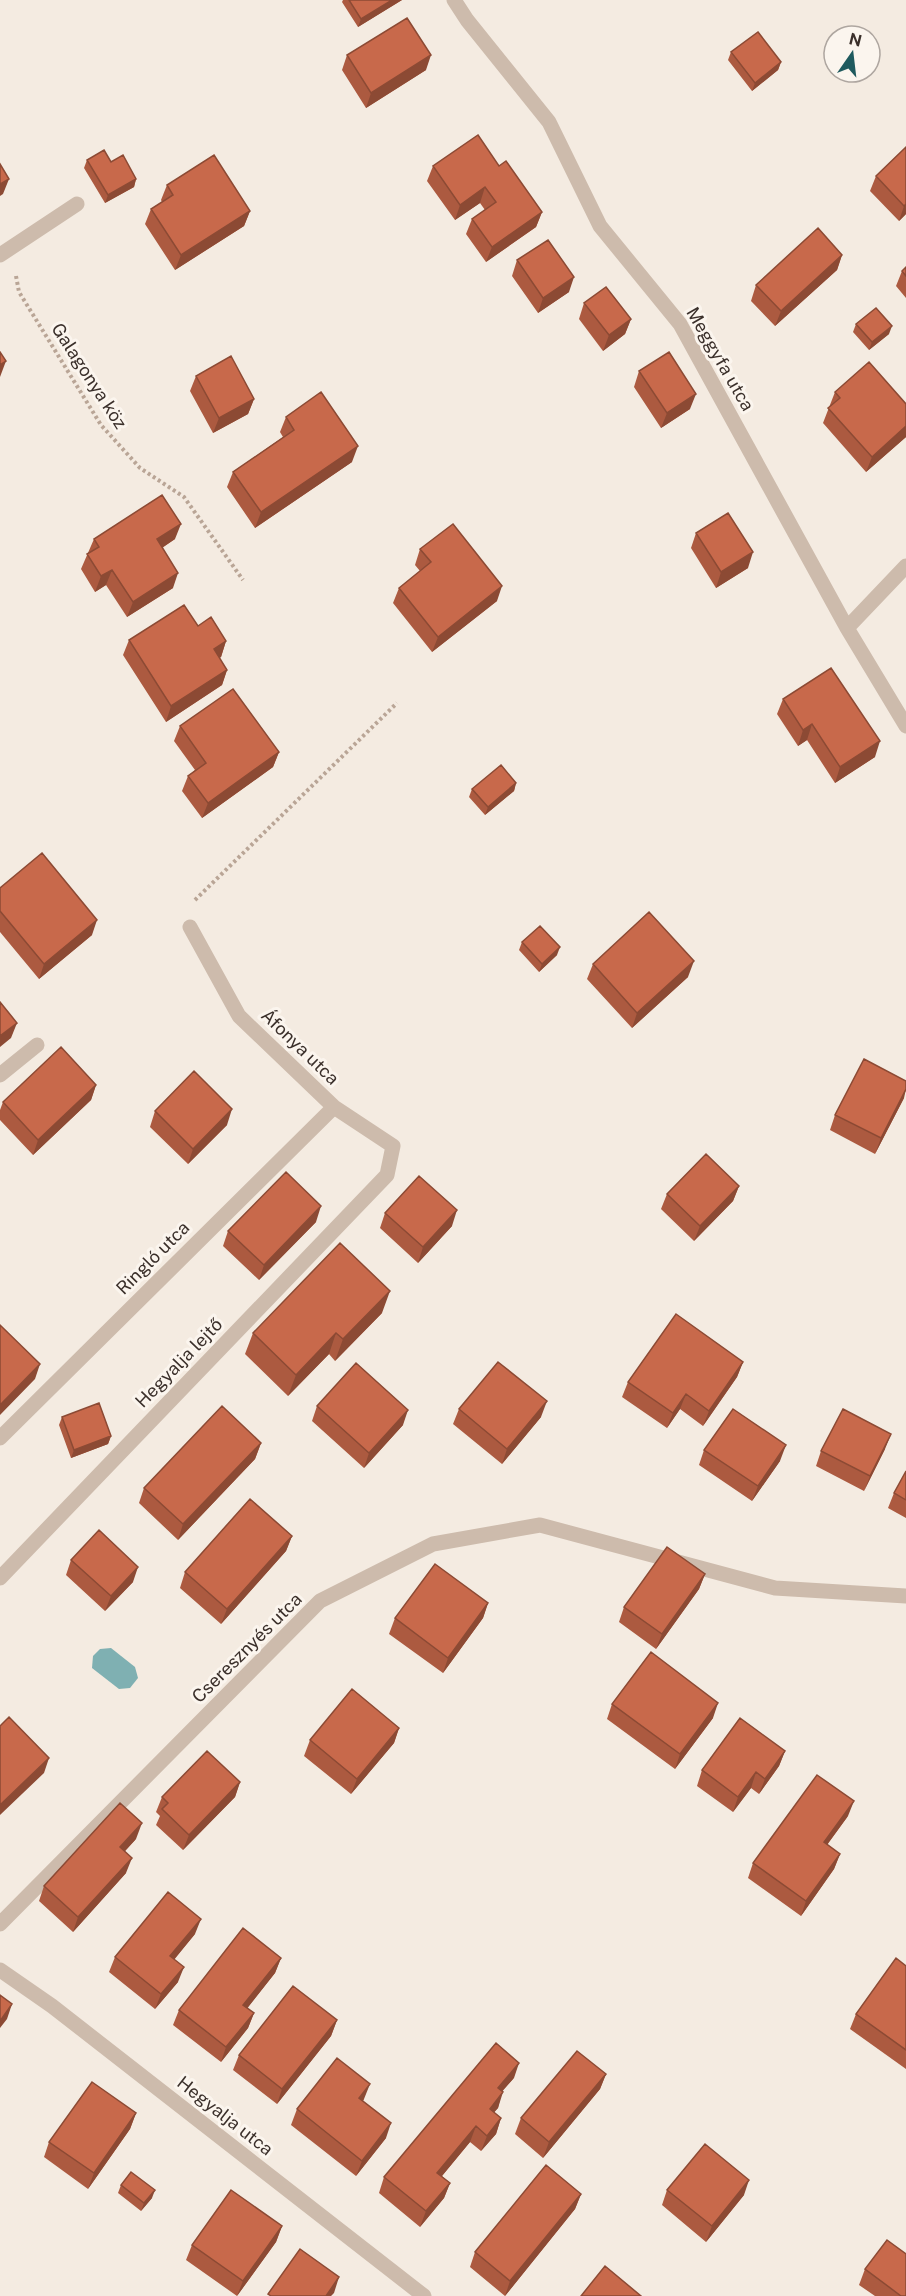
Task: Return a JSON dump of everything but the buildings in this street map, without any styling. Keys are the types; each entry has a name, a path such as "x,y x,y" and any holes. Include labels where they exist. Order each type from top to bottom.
{"street":[{"name":"Meggyfa utca","path":"454,0 467,20 549,122 600,226 680,324 847,628 906,726"},
{"path":"5,252 76,204"},
{"path":"847,628 906,566"},
{"name":"Áfonya utca","path":"190,927 239,1016 334,1107 393,1146 387,1176"},
{"path":"0,1075 37,1045"},
{"name":"Ringló utca","path":"0,1438 334,1107"},
{"name":"Hegyalja lejtő","path":"0,1578 387,1176"},
{"name":"Cseresznyés utca","path":"0,1924 320,1602 434,1544 540,1525 775,1587 906,1596"},
{"name":"Hegyalja utca","path":"0,1970 52,2006 424,2296"}],"path":[{"name":"Galagonya köz","path":"5,252 19,292 101,425 140,468 184,497 243,580"},
{"path":"190,927 196,899 397,703"}],"water":[{"path":"111,1648 135,1667 138,1678 130,1688 119,1689 92,1668 93,1656 100,1649"}]}
